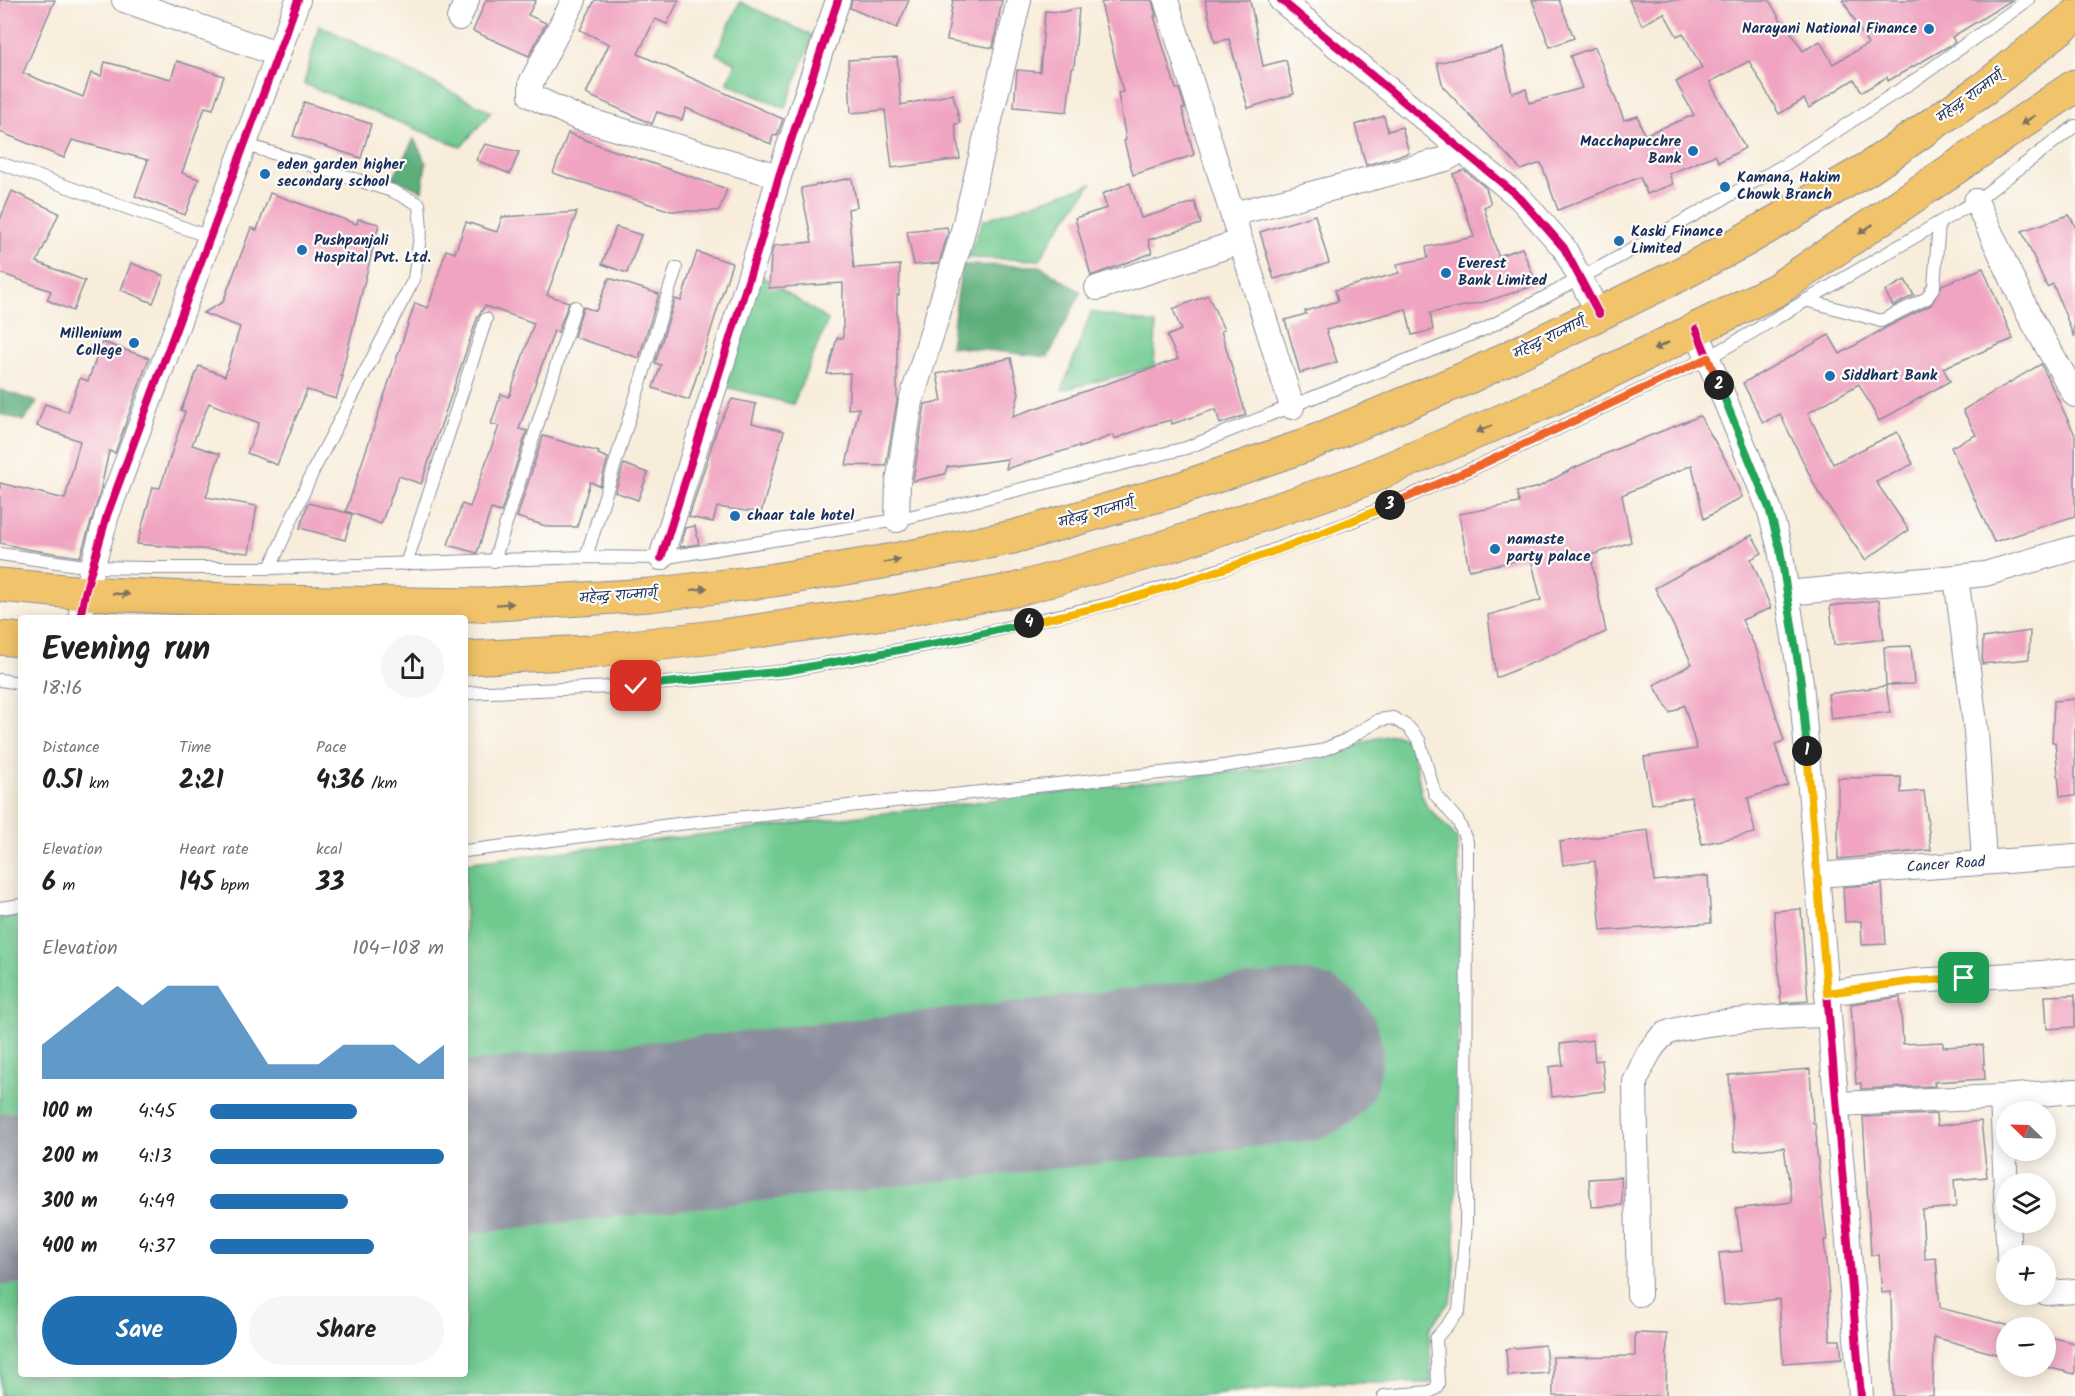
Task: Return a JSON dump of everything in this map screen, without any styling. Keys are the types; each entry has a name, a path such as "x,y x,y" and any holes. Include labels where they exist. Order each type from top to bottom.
{"highway":[{"name":"महेन्द्र राज्मार्ग्","path":"0,585 269,602 479,606 650,595 774,580 1013,537 1173,491 1304,446 1471,376 1599,314 1743,241 1869,168 1986,87 2075,16"},
{"path":"468,657 590,652 722,636 897,611 1014,590 1150,552 1358,482 1576,388 1702,344 1776,290 2075,86"},
{"path":"0,638 18,640"}],"street":[{"path":"124,0 277,54"},
{"path":"86,592 107,515 298,0"},
{"path":"574,0 531,83 531,96 576,117 779,176"},
{"path":"661,558 779,176 838,0"},
{"path":"897,520 898,482 911,401 961,239 1019,0"},
{"path":"1166,0 1292,407"},
{"path":"1281,0 1520,198 1564,248 1599,314"},
{"path":"1233,214 1446,159 1462,150"},
{"path":"1976,201 2028,313 2075,394"},
{"path":"1097,288 1240,242"},
{"path":"1702,344 1769,508 1780,549 1801,682 1861,1396"},
{"path":"1787,593 1985,574 2075,548"},
{"path":"1956,577 1976,731 1984,862"},
{"name":"Cancer Road","path":"1817,875 2075,856"},
{"path":"1639,1294 1635,1082 1648,1053 1665,1034 1689,1026 1828,1004 1915,981 2075,971"},
{"path":"1837,1104 2002,1097 2075,1091"},
{"path":"2002,1097 2005,1173"},
{"path":"2056,1292 2075,1291"}],"lane":[{"path":"0,554 86,592 270,568 586,557 661,558 897,520 1186,448 1485,329 1581,278 1786,164 1921,76 2028,0"},
{"path":"468,693 636,686 786,671 953,640 1113,603 1225,568 1350,522 1474,468 1702,344 1806,300 1976,201 2075,126"},
{"path":"244,144 392,191 419,204 422,229 414,279 313,471 270,568"},
{"path":"0,163 210,237"},
{"path":"1806,300 1881,321 1927,298 1934,286 1939,223"},
{"path":"586,557 676,268"},
{"path":"494,561 575,307"},
{"path":"406,564 486,319"},
{"path":"0,680 18,683"},
{"path":"468,850 678,824 1217,767 1320,751 1346,740 1379,720 1393,718 1408,727 1419,740 1436,794 1458,821 1467,842 1466,1225 1459,1311 1436,1338 1438,1384 1429,1392 1384,1396"},
{"path":"0,908 18,905"}],"green space":[{"path":"740,2 813,36 785,108 727,83 736,63 716,54"},
{"path":"319,25 491,112 461,147 304,84"},
{"path":"414,139 426,163 422,191 393,178"},
{"path":"1091,184 1056,232 1040,260 968,258 983,220"},
{"path":"962,265 1040,266 1081,292 1048,357 950,346"},
{"path":"760,275 828,320 793,404 726,387"},
{"path":"1091,312 1156,324 1154,367 1062,390"},
{"path":"0,390 37,402 24,421 0,414"},
{"path":"1395,734 1407,740 1413,750 1421,792 1426,805 1456,837 1458,851 1460,945 1454,1287 1450,1301 1429,1329 1431,1383 1322,1383 1204,1396 0,1396 0,1267 18,1265 18,1377 468,1377 468,1215 1321,1118 1305,1009 468,1102 468,863 1296,764 1339,753 1373,739"},
{"path":"18,915 18,1152 0,1154 0,917"}],"building":[{"path":"0,0 55,0 23,73 83,97 91,73 101,76 105,62 171,79 177,61 224,76 213,109 205,107 182,173 199,179 185,215 135,196 148,160 72,140 64,158 0,132"},
{"path":"486,0 536,0 528,15 546,23 529,56 473,31"},
{"path":"595,0 679,0 667,24 655,19 638,54 783,119 777,136 773,135 771,144 686,108 682,120 657,112 652,124 586,94 609,44 580,30"},
{"path":"852,0 909,0 897,28 850,8"},
{"path":"953,0 1002,0 993,48 947,40"},
{"path":"1114,0 1152,0 1156,16 1154,16 1176,89 1179,89 1185,108 1182,109 1194,155 1133,175 1124,141 1126,140 1118,93 1123,92 1101,3"},
{"path":"1205,0 1250,0 1263,66 1286,60 1294,94 1248,108 1229,39 1215,42"},
{"path":"1532,0 1559,0 1574,38 1550,47"},
{"path":"1629,0 1769,0 1785,28 1787,26 1803,51 1820,41 1833,64 1868,44 1843,0 2012,0 1952,37 1955,42 1949,46 1888,81 1887,77 1862,92 1854,79 1809,108 1804,99 1779,114 1749,61 1710,82 1745,148 1719,162 1715,155 1669,174 1673,184 1647,194 1640,177 1558,210 1541,163 1521,170 1443,87 1437,63 1502,48 1512,93 1526,89 1529,103 1582,88 1570,56 1595,47 1624,120 1638,116 1644,135 1694,115 1676,82 1702,68 1683,33 1677,36 1664,13 1642,25"},
{"path":"1079,8 1074,68 1072,68 1067,112 1014,107 1017,70 1040,72 1045,11 1062,12"},
{"path":"897,57 901,105 953,94 960,123 955,124 960,159 892,168 885,110 851,113 848,60"},
{"path":"304,102 371,124 361,158 293,136"},
{"path":"1384,116 1388,131 1402,127 1409,153 1366,165 1355,125"},
{"path":"568,133 727,189 719,211 671,211 553,173"},
{"path":"485,144 519,152 510,174 476,160"},
{"path":"1464,170 1486,188 1491,204 1484,207 1498,256 1522,248 1537,285 1484,302 1430,313 1433,330 1412,335 1406,309 1326,330 1337,362 1300,373 1285,320 1338,301 1335,290 1399,273 1397,264 1428,258 1426,247 1474,237 1453,174"},
{"path":"852,178 857,207 848,209 854,268 900,265 899,295 897,295 897,401 886,466 846,465 859,408 848,409 850,373 827,374 837,338 843,338 843,283 769,288 774,246 812,242 801,188"},
{"path":"1130,183 1141,218 1195,202 1201,224 1148,240 1152,253 1091,276 1075,218 1107,208 1102,194"},
{"path":"12,191 59,213 37,262 85,281 73,311 47,300 51,291 0,273 0,220"},
{"path":"270,193 357,224 358,219 379,224 336,399 307,390 277,465 247,453 259,423 209,403 192,445 220,454 206,497 257,506 249,553 137,544 153,487 160,488 185,412 181,410 199,366 225,376 240,327 203,313 223,302 251,228 257,230"},
{"path":"577,212 547,295 569,302 558,332 554,331 519,429 527,431 501,512 491,509 477,553 448,545 462,504 470,507 499,426 491,424 501,394 509,397 534,323 485,306 478,316 421,484 399,476 381,524 346,511 415,303 428,308 446,250 455,253 466,222 497,232 502,217"},
{"path":"1315,215 1329,263 1274,279 1260,232"},
{"path":"2069,215 2075,225 2074,337 2053,284 2047,287 2022,231"},
{"path":"616,227 641,235 627,273 602,264"},
{"path":"947,227 948,233 939,263 914,265 907,231"},
{"path":"697,252 732,263 689,400 653,388 661,365 655,363 675,299 681,301"},
{"path":"131,263 164,276 153,303 121,290"},
{"path":"1983,268 2013,339 1943,368 1950,381 1879,421 1859,384 1808,413 1833,464 1897,432 1913,464 1876,482 1909,530 1865,560 1818,492 1780,414 1763,423 1743,383 1829,335 1840,354 1931,305 1942,285"},
{"path":"609,278 659,294 639,358 574,337 583,307 596,311"},
{"path":"1905,280 1914,295 1893,306 1885,291"},
{"path":"1208,295 1224,330 1221,331 1246,415 1220,424 1216,409 1172,424 1171,420 1148,426 1115,439 1113,435 1079,448 1079,446 1006,469 1008,459 947,467 945,474 913,481 925,404 942,401 937,374 1011,358 1019,394 1013,416 1178,359 1167,336 1181,330 1173,309"},
{"path":"102,342 149,358 115,453 109,451 99,497 80,557 0,543 0,483 65,499 80,441 37,426 45,404 68,412 80,378 88,381"},
{"path":"2041,364 2075,435 2075,516 1994,542 1951,447 1976,435 1963,410"},
{"path":"732,399 756,404 752,423 784,431 761,513 717,507 713,522 689,517 717,429"},
{"path":"1700,416 1728,464 1742,497 1704,519 1692,465 1622,495 1631,542 1591,555 1606,632 1496,678 1488,615 1541,600 1531,558 1469,570 1459,514 1519,503 1517,492 1539,487 1614,450"},
{"path":"543,436 599,452 598,454 608,458 600,486 590,482 577,527 549,527 517,517"},
{"path":"624,464 648,473 638,500 615,492"},
{"path":"308,503 352,514 345,540 300,528"},
{"path":"695,526 699,544 680,547 685,528"},
{"path":"1752,535 1762,553 1751,559 1771,608 1742,620 1757,651 1784,741 1775,744 1788,785 1748,798 1755,833 1702,844 1691,797 1652,804 1644,757 1697,749 1684,705 1670,713 1654,685 1692,664 1655,588"},
{"path":"1879,600 1884,639 1834,645 1830,606"},
{"path":"2030,631 2029,659 1982,664 1983,638"},
{"path":"1911,646 1914,684 1886,685 1884,647"},
{"path":"1886,686 1890,712 1831,719 1828,694"},
{"path":"2075,699 2075,796 2060,796 2055,742 2052,742 2054,701"},
{"path":"1901,777 1901,793 1924,791 1931,850 1838,859 1838,778"},
{"path":"1648,830 1654,881 1708,876 1711,923 1601,931 1595,861 1563,865 1560,842"},
{"path":"1882,884 1886,944 1862,945 1861,921 1845,922 1843,887"},
{"path":"1801,909 1808,1001 1781,1003 1774,911"},
{"path":"2075,995 2075,1027 2047,1029 2045,996"},
{"path":"1900,997 1903,1044 1943,1042 1943,1047 1983,1045 1985,1079 1934,1082 1935,1086 1861,1089 1861,1083 1856,1084 1851,1004"},
{"path":"1593,1040 1595,1061 1602,1060 1605,1091 1552,1097 1549,1067 1563,1065 1560,1044"},
{"path":"1810,1069 1813,1123 1815,1123 1827,1240 1824,1240 1830,1340 1840,1340 1842,1359 1783,1363 1779,1299 1724,1305 1719,1253 1742,1251 1736,1209 1792,1202 1784,1147 1734,1152 1729,1075"},
{"path":"1936,1114 1937,1126 1981,1121 1987,1177 1954,1180 1956,1207 1922,1210 1925,1259 1936,1258 1940,1308 1996,1322 1996,1354 1934,1337 1933,1396 1893,1396 1891,1292 1882,1293 1879,1255 1871,1255 1863,1117"},
{"path":"1621,1177 1622,1205 1591,1207 1589,1179"},
{"path":"1635,1333 1667,1334 1666,1396 1553,1396 1553,1357 1635,1356"},
{"path":"2056,1338 2075,1343 2075,1374 2056,1369"},
{"path":"1545,1345 1548,1373 1508,1376 1506,1349"}],"runway":[{"path":"468,1148 1297,1056"},
{"path":"0,1200 18,1197"}],"cycle path":[{"path":"81,615 107,515 298,0"},
{"path":"661,558 779,176 838,0"},
{"path":"1281,0 1520,198 1564,248 1599,314"},
{"path":"1696,329 1769,508 1780,549 1801,682 1861,1396"}],"place":[{"name":"Narayani National Finance","path":"1929,29"},
{"name":"Macchapucchre Bank","path":"1693,151"},
{"name":"eden garden higher secondary school","path":"265,174"},
{"name":"Kamana, Hakim Chowk Branch","path":"1725,187"},
{"name":"Kaski Finance Limited","path":"1619,241"},
{"name":"Pushpanjali Hospital Pvt. Ltd.","path":"302,250"},
{"name":"Everest Bank Limited","path":"1446,273"},
{"name":"Millenium College","path":"134,343"},
{"name":"Siddhart Bank","path":"1830,376"},
{"name":"chaar tale hotel","path":"735,516"},
{"name":"namaste party palace","path":"1495,549"}],"route":[{"path":"636,686 786,671 953,640 1113,603 1225,568 1350,522 1474,468 1708,358 1769,508 1780,549 1801,682 1827,993 1915,981 1964,978"}]}
